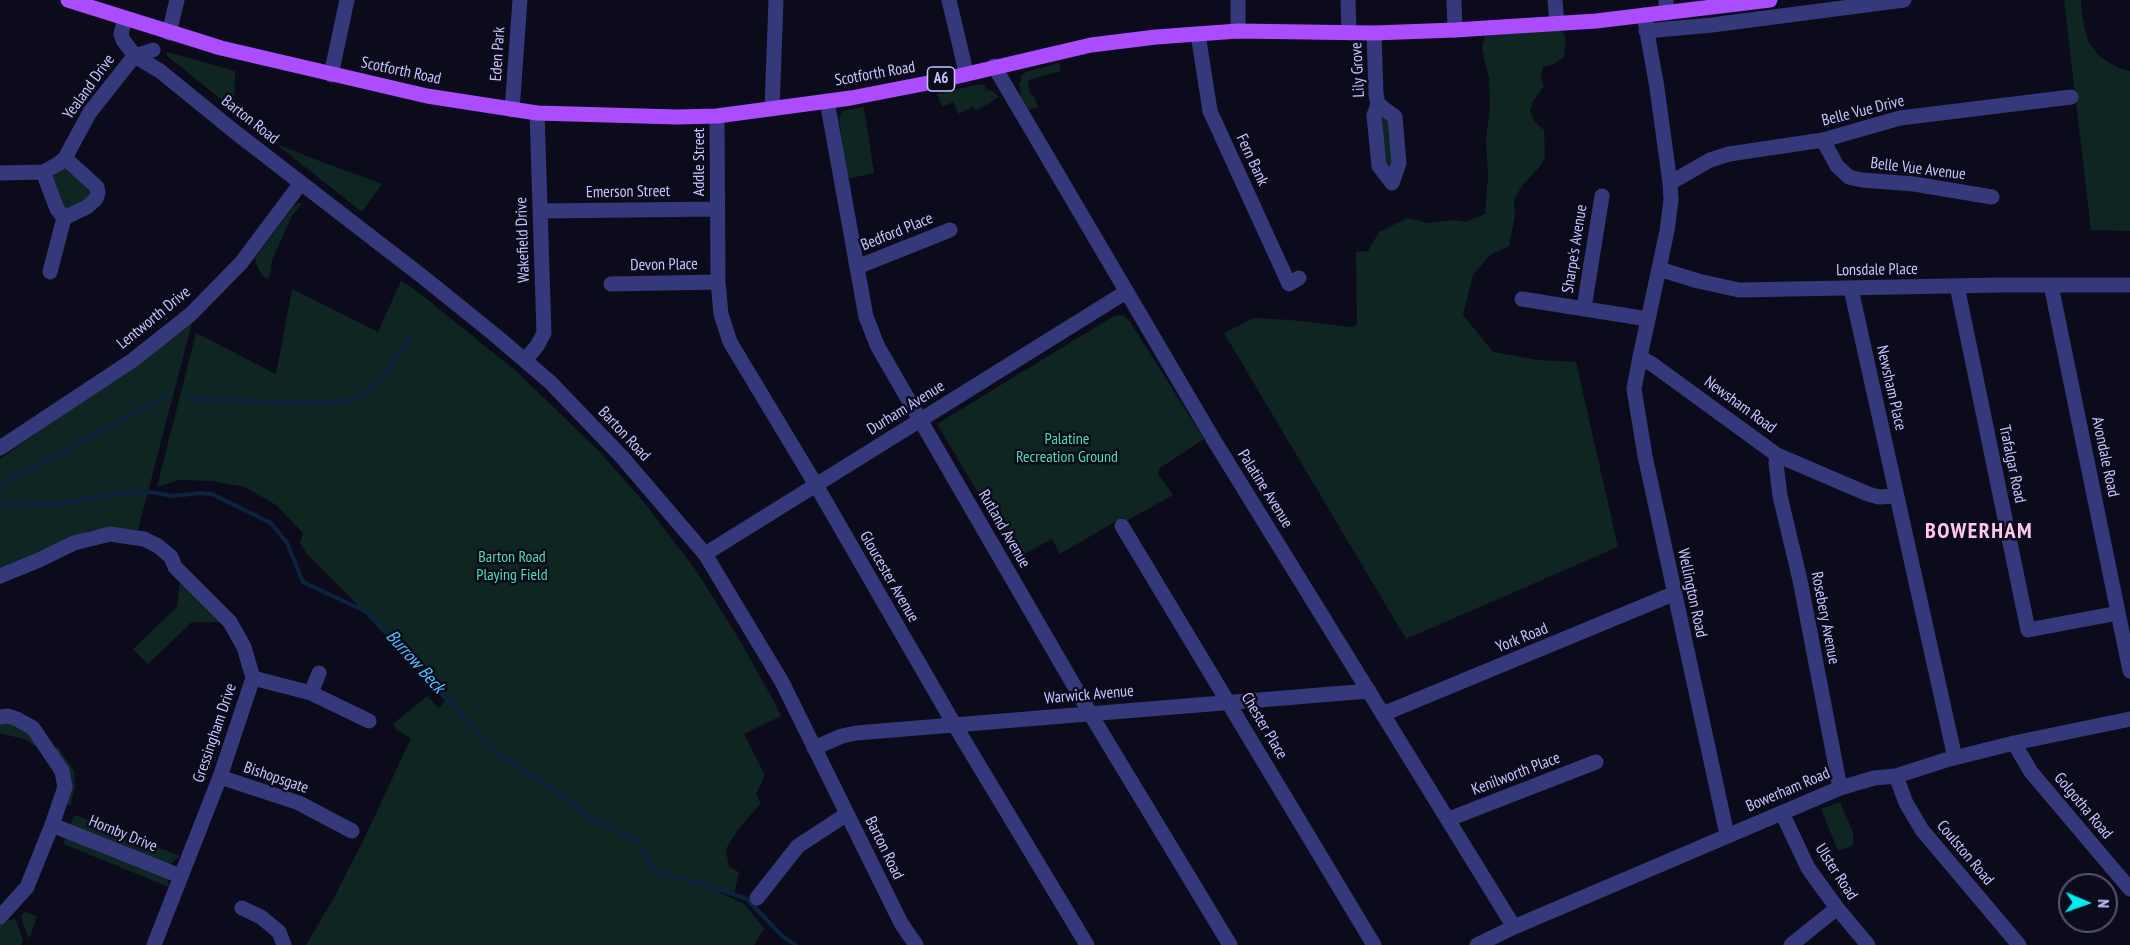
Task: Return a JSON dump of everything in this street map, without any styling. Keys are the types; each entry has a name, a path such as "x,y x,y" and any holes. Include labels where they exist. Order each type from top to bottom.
{"main road":[{"name":"Scotforth Road","path":"68,0 243,54 408,92 537,113 717,116 827,101 899,88 1091,45 1239,31 1374,33 1557,24 1645,23 1666,6 1770,0"}],"street":[{"path":"160,71 153,50 177,0"},
{"path":"331,75 347,0"},
{"name":"Eden Park","path":"512,110 520,0"},
{"path":"772,109 776,0"},
{"path":"949,0 966,72"},
{"path":"1238,0 1239,31"},
{"path":"1348,0 1349,33"},
{"path":"1454,0 1455,30"},
{"path":"1555,0 1557,24"},
{"path":"1640,357 1671,200 1658,88 1645,23 1712,25 1904,0"},
{"path":"125,19 121,34 135,56"},
{"name":"Lily Grove","path":"1374,33 1378,104"},
{"name":"Fern Bank","path":"1198,34 1210,111 1289,284 1299,278"},
{"name":"Yealand Drive","path":"43,172 53,168 65,158 90,112 135,56 153,50"},
{"name":"Barton Road","path":"135,56 160,71 525,360 550,382 622,457 705,554 782,682 901,923 916,945"},
{"name":"Palatine Avenue","path":"994,66 1215,442 1514,927"},
{"name":"Belle Vue Drive","path":"1670,183 1710,160 1729,154 1823,140 1900,118 2071,97"},
{"name":"Rutland Avenue","path":"827,101 866,317 878,347 1091,713 1230,945"},
{"name":"Wakefield Drive","path":"525,360 544,333 537,113"},
{"name":"Addle Street","path":"717,116 717,209"},
{"name":"Belle Vue Avenue","path":"1823,140 1837,166 1849,177 1914,184 1992,197"},
{"path":"50,272 64,218 87,207 96,199 98,193 93,181 65,158"},
{"path":"0,173 43,172 57,209 64,218"},
{"name":"Lentworth Drive","path":"0,448 133,360 191,314 241,263 301,183"},
{"name":"Sharpe's Avenue","path":"1584,308 1602,196"},
{"name":"Emerson Street","path":"540,211 717,209"},
{"name":"Gloucester Avenue","path":"717,209 721,314 730,342 816,485 954,724 1087,945"},
{"name":"Bedford Place","path":"857,267 950,230"},
{"name":"Lonsdale Place","path":"1659,269 1739,290 2130,285"},
{"name":"Devon Place","path":"611,284 718,282"},
{"name":"Avondale Road","path":"2051,285 2130,670"},
{"name":"Trafalgar Road","path":"1957,286 2028,630 2118,613"},
{"name":"Newsham Place","path":"1851,289 1896,496"},
{"name":"Durham Avenue","path":"705,554 1126,292"},
{"name":"Sharpe's Avenue","path":"1522,298 1648,319"},
{"name":"Newsham Road","path":"1640,357 1777,455 1868,494 1879,497 1896,496"},
{"name":"Wellington Road","path":"1640,357 1634,389 1645,456 1673,594 1727,835"},
{"name":"Rosebery Avenue","path":"1777,455 1780,496 1800,580 1840,788"},
{"path":"1896,496 1955,758"},
{"name":"Chester Place","path":"1122,526 1374,945"},
{"name":"Gressingham Drive","path":"0,576 74,543 92,538 110,534 144,539 158,546 171,557 175,567 230,622 244,647 253,678 220,777 154,945"},
{"name":"York Road","path":"1383,714 1673,594"},
{"path":"311,693 319,673"},
{"path":"253,678 311,693 369,721"},
{"name":"Warwick Avenue","path":"814,747 856,733 1369,691"},
{"path":"0,717 8,716 33,728 62,771 65,787 27,887 0,917"},
{"name":"Bowerham Road","path":"1477,945 1514,927 1840,788 1874,778 1896,776 2014,743 2130,719"},
{"name":"Golgotha Road","path":"2014,743 2038,781 2130,889"},
{"name":"Kenilworth Place","path":"1449,819 1596,762"},
{"name":"Coulston Road","path":"1896,776 1906,803 1922,830 2019,945"},
{"name":"Bishopsgate","path":"220,777 299,802 352,831"},
{"name":"Ulster Road","path":"1782,813 1806,864 1837,908 1868,945"},
{"path":"757,898 798,846 847,814"},
{"name":"Hornby Drive","path":"52,825 180,876"},
{"path":"242,908 261,917 279,932 284,945"},
{"path":"1791,945 1837,908"}],"green space":[{"path":"2064,0 2081,0 2088,41 2098,55 2121,69 2130,71 2130,231 2091,230"},
{"path":"1562,31 1566,39 1564,57 1554,64 1543,67 1541,77 1544,86 1533,101 1530,111 1535,122 1544,130 1545,157 1514,200 1515,216 1509,246 1490,255 1473,275 1463,315 1493,352 1537,360 1576,362 1618,547 1406,639 1224,333 1254,318 1352,327 1357,324 1356,252 1368,251 1379,232 1407,218 1429,223 1454,220 1465,222 1485,214 1488,177 1486,142 1490,105 1489,79 1482,48 1485,36"},
{"path":"167,52 235,71 234,110 166,55"},
{"path":"1059,63 1061,71 1029,81 1030,93 1035,98 1038,107 1029,110 1021,98 1019,82 1021,82 1021,76 1026,72"},
{"path":"980,84 999,97 976,111 973,106 959,114 953,102 942,107 937,94"},
{"path":"864,107 874,173 847,179 839,119 842,111"},
{"path":"1384,115 1391,121 1394,162 1390,169 1384,163 1379,121"},
{"path":"276,144 317,160 382,184 362,212"},
{"path":"67,167 91,189 88,200 64,211 51,178 54,171"},
{"path":"302,203 292,216 272,260 268,279 262,275 255,258 294,206"},
{"name":"Barton Road Playing Field","path":"401,281 413,288 516,371 599,451 646,505 695,569 739,639 775,703 781,716 744,734 765,775 756,794 761,803 737,831 726,849 729,867 739,872 734,895 716,891 744,904 764,928 754,945 306,945 335,896 366,835 411,738 396,730 393,724 427,696 439,708 445,701 348,595 307,554 300,543 303,533 276,505 245,487 212,481 179,480 157,487 196,333 276,374 292,289 378,332"},
{"name":"Palatine Recreation Ground","path":"1123,315 1129,320 1204,439 1160,468 1158,474 1173,495 1126,521 1123,517 1060,554 1052,539 1017,558 937,424 1114,316"},
{"path":"192,323 138,530 116,528 91,530 0,570 0,459"},
{"path":"181,573 230,622 192,622 148,664 133,649 177,607"},
{"path":"0,722 8,722 26,729 37,742 34,746 27,740 0,733"},
{"path":"57,746 74,771 75,788 70,806 66,804 55,750"},
{"path":"1840,802 1853,832 1853,845 1838,851 1821,809"},
{"path":"75,815 180,856 169,865 70,825"},
{"path":"66,837 168,878 169,887 63,844"},
{"path":"24,912 37,916 29,939 21,917"},
{"path":"15,918 23,940 21,945 0,945 0,925"}],"waterway":[{"path":"188,399 325,403 358,399 379,381 410,338"},
{"path":"0,487 166,396"},
{"name":"Burrow Beck","path":"0,503 56,504 118,494 149,492 174,496 199,493 212,494 271,523 287,543 303,582 371,614 497,754 544,782 592,819 637,840 654,871 747,899 783,937 796,945"}],"district":[{"name":"BOWERHAM","path":"1979,532"}]}
